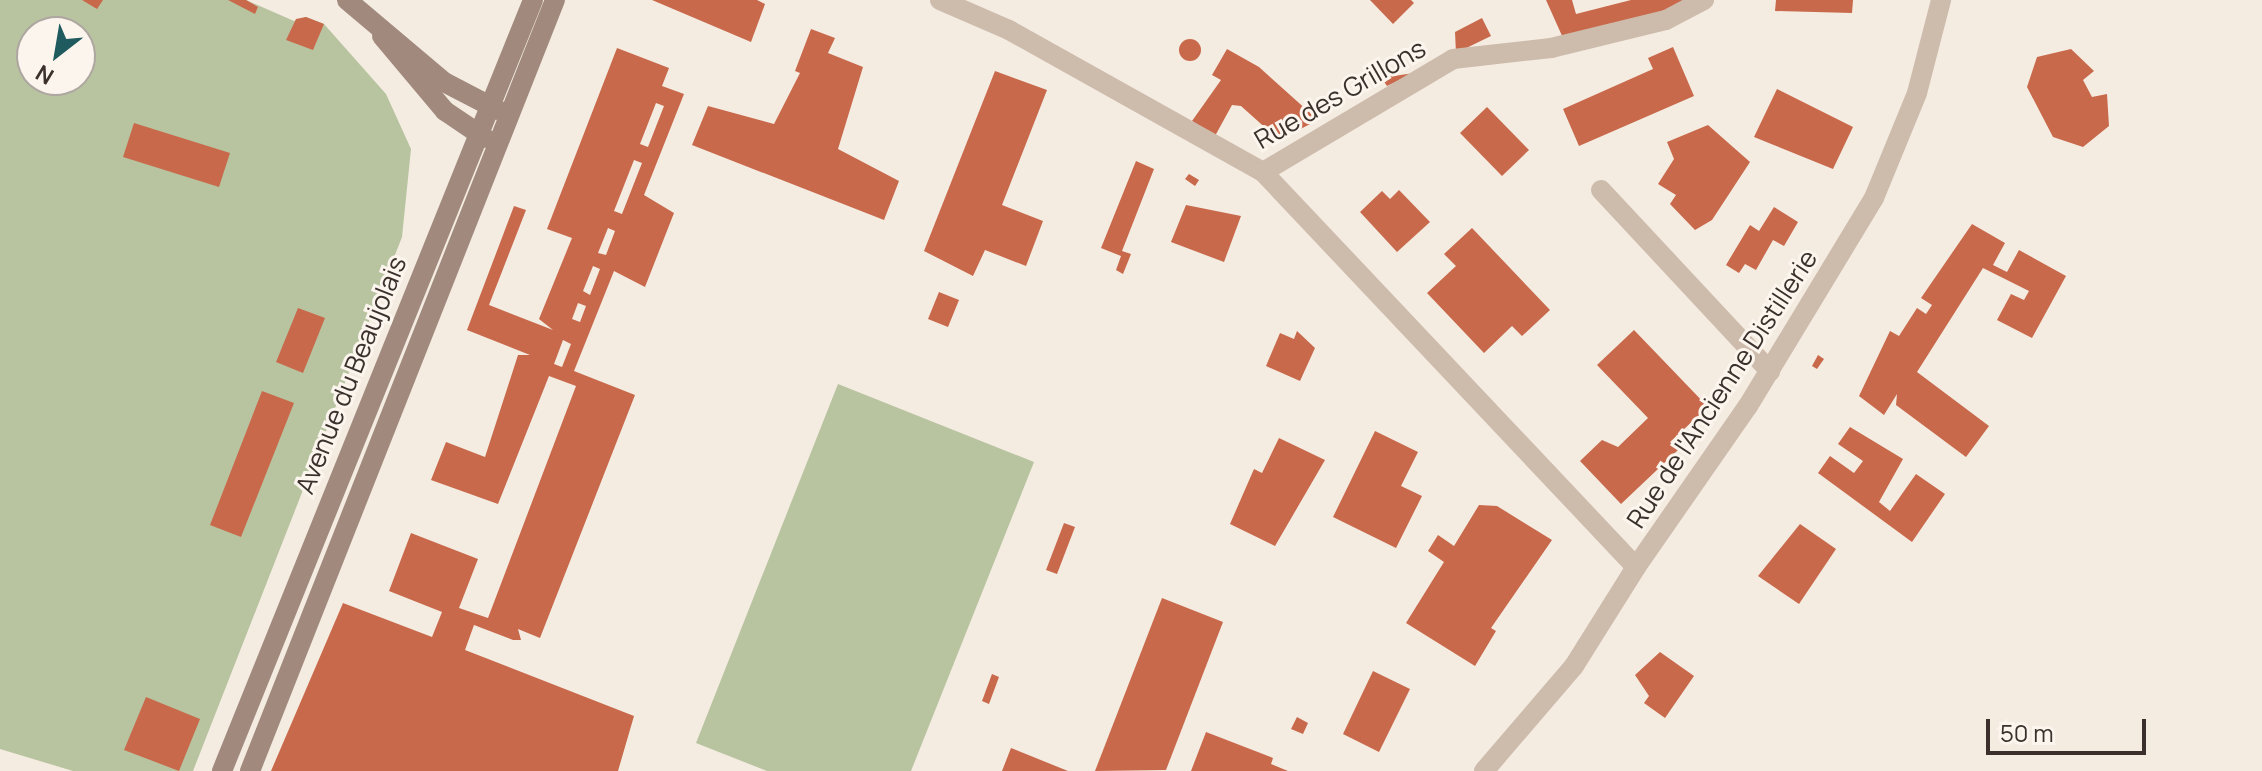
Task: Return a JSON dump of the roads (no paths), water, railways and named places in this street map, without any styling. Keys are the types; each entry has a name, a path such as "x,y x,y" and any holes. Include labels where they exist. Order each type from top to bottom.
{"main road":[{"path":"347,0 380,33 485,105 509,115"},
{"name":"Avenue du Beaujolais","path":"222,771 485,105 533,0"},
{"name":"Avenue du Beaujolais","path":"250,771 555,0"},
{"path":"380,33 391,55 474,133 497,143"}],"street":[{"name":"Rue des Grillons","path":"940,0 1009,30 1263,172 1453,59 1551,48 1666,20 1704,0"},
{"name":"Rue de l'Ancienne Distillerie","path":"1263,172 1636,567 1770,371 1874,198 1917,93 1941,0"},
{"path":"1601,190 1770,371"},
{"path":"1484,771 1574,666 1636,567"}]}
